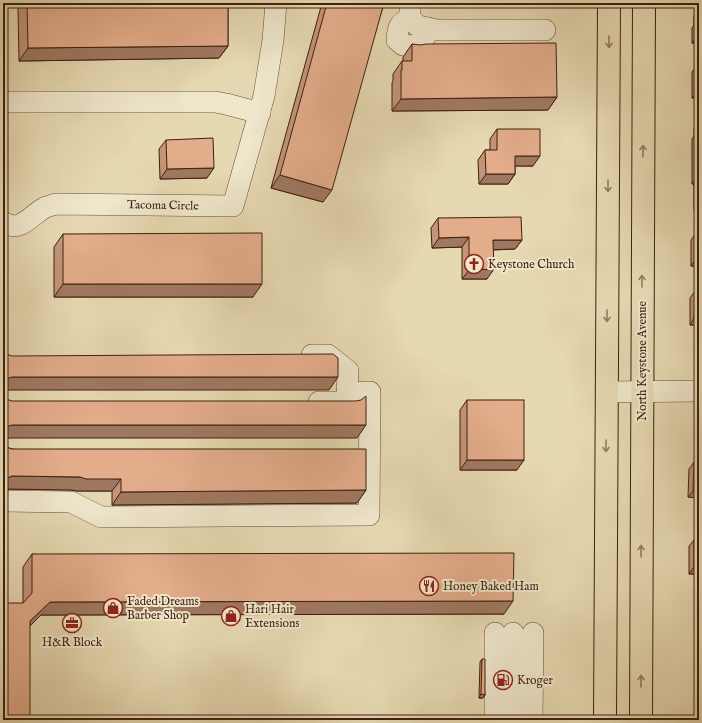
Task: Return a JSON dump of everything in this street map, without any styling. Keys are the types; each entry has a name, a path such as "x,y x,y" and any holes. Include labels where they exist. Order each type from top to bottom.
{"main road":[{"path":"605,720 609,3"},
{"name":"North Keystone Avenue","path":"641,720 644,3"}],"street":[{"name":"Tacoma Circle","path":"3,222 10,226 16,226 25,222 44,208 56,204 233,206 264,96 274,33 276,3"},
{"path":"416,16 436,30 545,30"},
{"path":"3,102 214,102 260,113"},
{"path":"296,356 328,355 348,371 347,402 300,402"},
{"path":"607,392 699,391"},
{"path":"3,500 71,502 101,517 369,515 361,450 370,392 348,393"},
{"path":"495,720 514,633"},
{"path":"513,720 514,633"},
{"path":"514,633 532,720"}],"building":[{"path":"27,3 228,3 228,46 28,48"},
{"path":"327,3 384,3 332,190 280,175"},
{"path":"699,9 699,37 696,37 697,21"},
{"path":"556,43 557,97 401,99 402,61 412,61 412,44"},
{"path":"697,65 699,65 699,92 697,92"},
{"path":"497,129 540,129 540,156 515,156 515,174 486,174 485,150 497,150"},
{"path":"696,133 699,133 699,177 696,177"},
{"path":"213,138 214,168 167,169 166,140"},
{"path":"699,177 699,203 698,203"},
{"path":"521,217 522,240 493,240 494,269 469,270 469,237 439,238 438,218"},
{"path":"262,233 262,284 63,284 63,234"},
{"path":"696,233 699,233 699,259 696,259"},
{"path":"695,291 699,291 699,318 694,318"},
{"path":"3,352 12,356 333,354 338,358 338,377 12,377 3,382"},
{"path":"366,396 366,425 12,425 3,430 3,397 12,401 356,401 361,400"},
{"path":"467,400 524,400 524,460 467,460"},
{"path":"3,445 12,449 366,449 366,490 121,492 121,479 12,476 3,479"},
{"path":"694,462 699,462 699,491 693,491"},
{"path":"694,540 699,540 699,567 694,567"},
{"path":"514,553 513,601 50,602 30,621 30,720 3,720 3,603 23,603 32,593 32,554"},
{"path":"482,659 485,659 485,695 481,694"},
{"path":"695,713 699,713 699,720 695,720"}],"place":[{"name":"Keystone Church","path":"474,264"},
{"name":"Honey Baked Ham","path":"429,586"},
{"name":"Faded Dreams Barber Shop","path":"113,608"},
{"name":"Hari Hair Extensions","path":"231,616"},
{"name":"H&R Block","path":"72,623"},
{"name":"Kroger","path":"503,680"}]}
